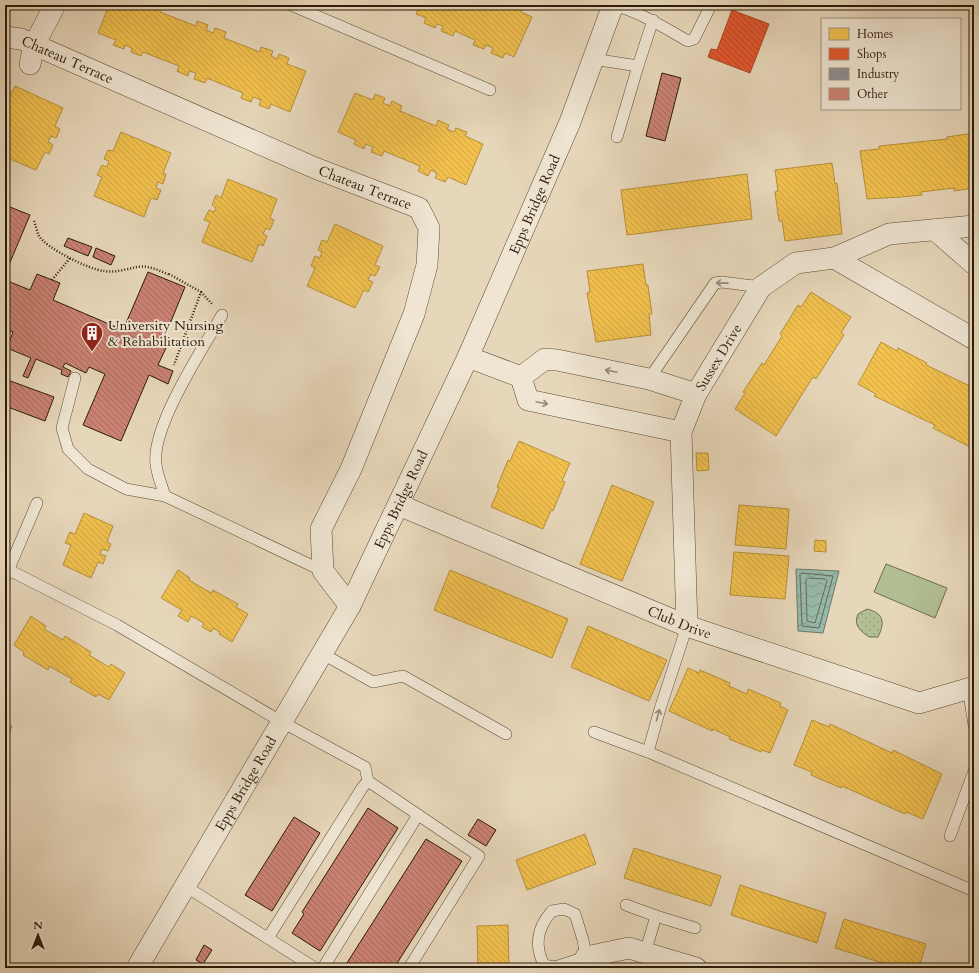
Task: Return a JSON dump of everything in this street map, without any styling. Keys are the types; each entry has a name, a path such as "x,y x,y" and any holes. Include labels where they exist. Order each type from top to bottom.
{"street":[{"path":"32,54 55,5"},
{"name":"Epps Bridge Road","path":"136,968 350,606 468,357 570,122 613,5"},
{"name":"Chateau Terrace","path":"5,37 21,39 32,54 418,208 429,228 427,266 414,314 351,469 321,529 323,571"},
{"name":"Sussex Drive","path":"521,377 545,359 557,360 649,379 696,394 761,288 796,263 834,258 889,234 974,226"},
{"path":"935,230 974,264"},
{"path":"834,258 974,339"},
{"path":"468,357 521,377 528,400 681,432"},
{"path":"687,626 681,432 696,394"},
{"name":"Club Drive","path":"399,505 687,626 919,703 972,686"},
{"path":"323,571 350,606"},
{"path":"586,957 629,948 696,968"}],"lane":[{"path":"291,5 490,90"},
{"path":"613,5 652,20 688,41 694,39 711,5"},
{"path":"617,137 652,20"},
{"path":"593,59 638,66"},
{"path":"649,379 715,282 761,288"},
{"path":"165,496 156,464 157,439 182,386 222,315"},
{"path":"75,378 62,428 68,449 88,469 126,489 165,496 323,571"},
{"path":"37,503 6,572 117,625 282,722 365,767 368,781 479,856 409,968"},
{"path":"648,752 660,709 687,626"},
{"path":"321,654 373,682 403,676 506,734"},
{"path":"972,686 974,725"},
{"path":"594,732 648,752 974,892"},
{"path":"950,836 974,771"},
{"path":"268,938 362,788 368,781"},
{"path":"323,968 418,815"},
{"path":"185,886 316,968"},
{"path":"626,905 695,928"},
{"path":"564,909 574,914 583,940 586,957 555,967 544,965 538,952 541,927 552,911 564,909"},
{"path":"645,953 656,916"}],"path":[{"path":"34,222 40,237 70,258 93,269 105,272 129,270 138,267 149,267 169,274 201,292 174,366"},
{"path":"52,280 70,258"}],"shaded area":[{"path":"886,564 947,588 935,618 874,592"},
{"path":"867,609 877,613 882,619 882,627 878,637 869,637 857,625 856,622 858,614"}],"water":[{"path":"796,569 839,571 823,633 798,631"}],"building: Homes":[{"path":"109,5 145,5 149,7 150,5 159,5 162,6 160,12 196,26 197,21 208,25 206,30 213,33 215,28 226,32 224,38 260,52 261,47 273,51 271,56 277,59 279,54 289,58 287,64 306,71 290,112 271,104 269,109 259,105 261,100 253,97 251,102 241,98 243,93 207,78 205,83 194,79 196,73 189,71 188,76 177,71 179,66 143,52 141,56 131,52 132,48 125,45 124,49 113,45 116,40 98,33"},
{"path":"419,5 506,5 512,8 513,5 518,5 523,7 521,12 532,17 514,57 505,53 503,58 491,53 493,48 486,45 484,49 473,45 475,40 455,31 453,36 441,31 443,26 437,24 435,28 424,23 426,18 416,14"},
{"path":"15,86 63,108 55,126 60,129 56,138 51,136 48,142 53,145 49,154 45,152 36,170 5,157 5,105"},
{"path":"355,93 373,100 375,94 385,98 383,103 390,106 392,101 402,106 400,111 436,126 438,120 449,125 447,129 454,132 456,128 467,132 465,136 483,144 466,185 448,177 445,182 435,178 437,173 431,170 428,176 418,171 420,166 384,151 382,156 371,152 373,147 366,144 364,149 354,144 356,140 338,132"},
{"path":"121,132 171,153 163,173 166,174 163,184 158,182 156,188 161,190 157,200 151,198 144,217 94,196 102,177 97,175 102,165 107,167 109,161 104,159 108,150 113,151"},
{"path":"974,133 974,188 954,191 954,188 921,192 922,195 867,199 860,151 879,149 879,146 947,139 947,137"},
{"path":"832,163 835,184 837,183 842,234 785,241 782,221 779,221 775,192 778,191 775,170"},
{"path":"747,174 752,219 627,235 621,190"},
{"path":"228,179 277,199 270,218 274,220 270,230 266,228 263,234 267,236 263,246 259,244 252,262 202,242 210,222 204,220 209,210 214,212 216,208 212,205 216,195 221,198"},
{"path":"335,224 383,246 375,265 380,267 375,276 371,274 368,280 373,282 368,292 364,290 355,308 307,286 315,268 311,266 315,256 320,258 322,252 318,250 322,240 327,242"},
{"path":"643,264 646,285 648,285 652,314 649,314 651,335 596,342 587,293 590,292 587,271"},
{"path":"811,292 851,317 841,333 844,335 816,379 813,377 776,436 735,409 745,393 743,392 762,363 764,365 782,336 780,334 798,305 801,307"},
{"path":"881,342 897,351 898,348 927,363 926,365 974,388 974,449 933,428 935,425 874,396 876,394 858,384"},
{"path":"519,441 570,463 562,481 565,482 553,511 551,510 543,529 491,507 508,460 510,461"},
{"path":"696,453 708,453 709,470 697,471"},
{"path":"612,485 654,502 622,581 580,564"},
{"path":"739,505 789,509 786,549 735,545"},
{"path":"84,513 113,526 107,542 111,544 108,551 102,549 100,554 106,556 103,564 98,562 91,578 63,565 71,545 65,543 70,532 75,534"},
{"path":"815,540 826,541 826,552 814,551"},
{"path":"734,552 789,556 785,599 730,595"},
{"path":"178,570 190,578 189,580 211,593 213,590 238,604 236,607 248,614 232,642 219,634 220,632 213,628 211,632 202,627 204,623 191,616 188,622 178,616 182,610 161,598"},
{"path":"450,570 568,619 552,658 434,610"},
{"path":"31,616 46,626 44,629 63,640 65,636 91,652 89,655 109,667 111,664 125,673 109,700 98,694 96,697 70,682 72,679 49,666 48,670 23,655 24,652 14,645"},
{"path":"588,626 667,660 649,701 571,667"},
{"path":"688,668 699,673 700,670 730,683 729,686 747,694 748,689 781,703 780,706 788,710 770,753 762,750 761,752 729,739 730,737 713,729 712,731 669,711"},
{"path":"812,720 829,727 830,724 892,753 893,750 942,774 923,819 906,812 905,814 842,786 841,788 811,775 812,772 794,765"},
{"path":"5,723 12,726 5,743"},
{"path":"585,834 596,864 527,890 516,860"},
{"path":"5,846 8,847 7,886 5,886"},
{"path":"634,848 721,876 711,906 624,878"},
{"path":"740,885 826,913 817,943 731,915"},
{"path":"844,919 926,944 919,968 899,968 835,948"},
{"path":"508,925 509,968 478,968 477,926"}],"building: Shops":[{"path":"732,10 769,24 750,73 708,57 711,49 717,50"}],"building: Industry":[{"path":"959,5 974,5 974,12"}],"building: Other":[{"path":"662,73 681,78 665,141 646,136"},
{"path":"5,205 30,215 5,274"},
{"path":"68,238 92,247 88,256 64,246"},
{"path":"96,248 115,256 111,265 93,257"},
{"name":"University Nursing & Rehabilitation","path":"148,272 185,287 161,346 166,348 158,365 173,371 168,384 149,375 121,441 83,425 105,374 89,367 86,373 65,363 63,367 71,371 68,377 61,374 62,370 36,359 28,378 23,376 31,358 7,348 13,332 5,329 5,280 30,290 37,274 60,283 53,300 123,330"},
{"path":"5,379 54,397 45,421 5,406"},
{"path":"368,808 398,828 320,951 292,933 304,914 302,912"},
{"path":"294,817 320,833 272,911 245,895"},
{"path":"478,819 496,830 486,846 468,835"},
{"path":"426,839 462,861 394,968 349,968 345,966"},
{"path":"204,945 212,950 203,964 196,960"}],"place":[{"name":"University Nursing & Rehabilitation","path":"92,352"}]}
